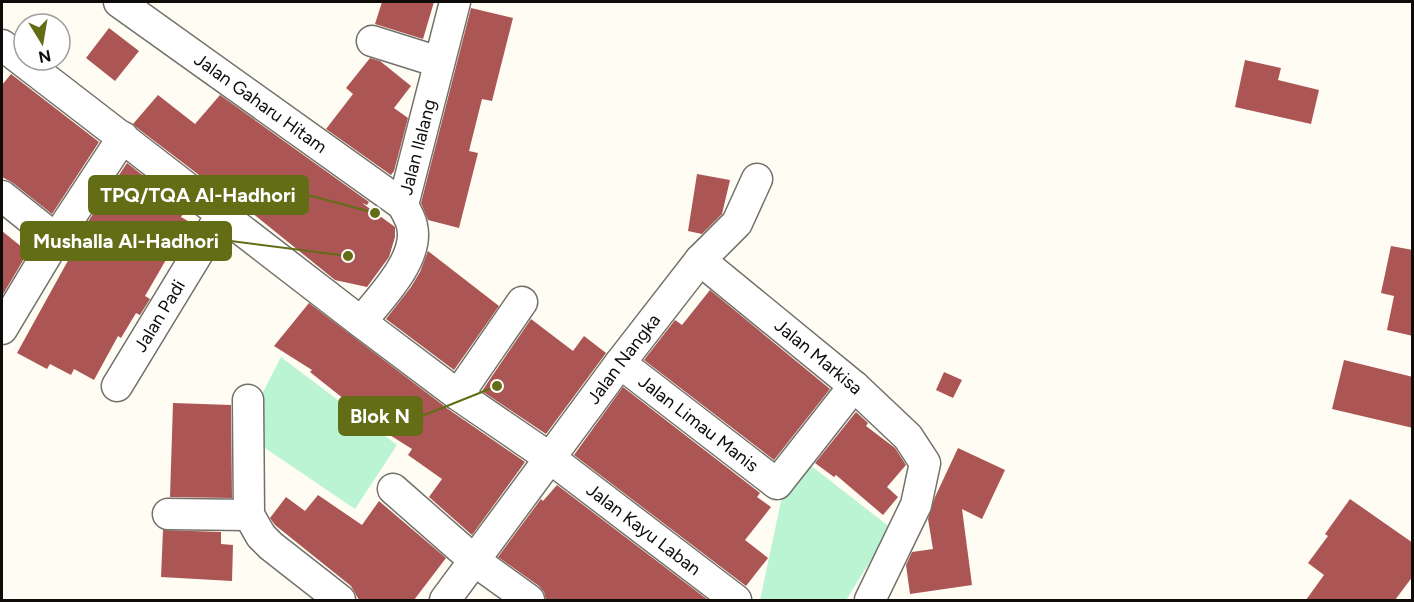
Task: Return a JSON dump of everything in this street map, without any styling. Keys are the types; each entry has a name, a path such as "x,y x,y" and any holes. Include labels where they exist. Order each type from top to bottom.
{"street":[{"name":"Jalan Gaharu Hitam","path":"119,2 403,205"},
{"name":"Jalan Ilalang","path":"361,322 401,271 412,244 413,227 403,205 455,2"},
{"path":"372,41 439,62"},
{"name":"Jalan Kayu Laban","path":"2,45 361,322 458,395 550,458 736,600"},
{"path":"2,329 56,239 123,137"},
{"name":"Jalan Nangka","path":"444,600 476,561 620,363 700,260 737,223 757,179"},
{"path":"2,196 56,239"},
{"name":"Jalan Padi","path":"117,386 221,215"},
{"name":"Jalan Markisa","path":"700,260 854,386 908,437 925,463 916,505 870,600"},
{"path":"458,395 522,302"},
{"name":"Jalan Limau Manis","path":"620,363 777,484 854,386"},
{"path":"248,400 249,515 261,536 271,546 340,600"},
{"path":"393,489 476,561 529,600"},
{"path":"168,514 249,515"}],"green space":[{"path":"281,357 397,445 355,509 262,446 258,402"},
{"path":"801,458 891,528 846,600 760,600 786,478"}],"building":[{"path":"382,2 434,2 423,39 375,24"},
{"path":"471,8 513,18 492,101 482,99 469,151 478,153 459,228 428,220 421,203"},
{"path":"109,28 139,51 115,81 86,58"},
{"path":"370,58 380,61 411,86 394,108 408,118 391,175 326,129 353,94 346,88"},
{"path":"1245,60 1281,68 1278,80 1319,90 1311,124 1235,107"},
{"path":"11,74 99,142 52,214 2,177 2,85"},
{"path":"158,95 195,124 220,95 369,202 367,205 362,203 395,227 395,237 389,257 367,287 335,280 214,182 205,176 203,178 136,127 133,124"},
{"path":"127,163 186,209 181,217 195,225 180,250 174,246 145,296 150,299 140,315 136,313 121,338 118,336 94,380 74,369 71,375 50,364 47,369 17,353 81,237 79,236 83,229"},
{"path":"697,174 730,180 722,214 702,234 688,231"},
{"path":"2,231 28,252 2,296"},
{"path":"1391,246 1413,250 1413,336 1387,330 1394,296 1381,293"},
{"path":"428,251 499,306 454,370 386,319 411,287"},
{"path":"710,290 830,389 774,460 644,360 675,320 682,325"},
{"path":"309,303 448,409 525,462 472,535 429,497 442,479 408,455 412,449 374,425 369,432 352,421 359,411 310,372 312,370 274,346"},
{"path":"531,319 573,351 584,336 606,353 546,434 482,391"},
{"path":"1344,360 1413,377 1413,428 1332,409"},
{"path":"944,372 962,380 953,398 936,390"},
{"path":"623,387 760,493 757,497 771,507 745,540 768,558 746,586 574,455"},
{"path":"173,403 231,405 232,498 170,497"},
{"path":"856,412 868,423 866,426 895,448 906,465 887,487 898,497 883,515 836,475 834,477 815,463"},
{"path":"958,448 1005,470 982,519 962,509 972,585 910,594 906,565 912,552 933,549 928,519 935,497"},
{"path":"557,485 708,600 546,600 539,586 498,557 541,499 543,501"},
{"path":"318,495 362,525 379,501 446,558 414,600 359,600 351,586 275,525 270,518 286,497 305,511"},
{"path":"1350,499 1413,543 1413,576 1395,600 1306,600 1324,575 1308,563 1328,536 1325,534"},
{"path":"163,530 221,532 221,544 233,545 232,581 161,577"}],"place":[{"name":"TPQ/TQA Al-Hadhori","path":"375,213"},
{"name":"Mushalla Al-Hadhori","path":"348,256"},
{"name":"Blok N","path":"497,386"}]}
